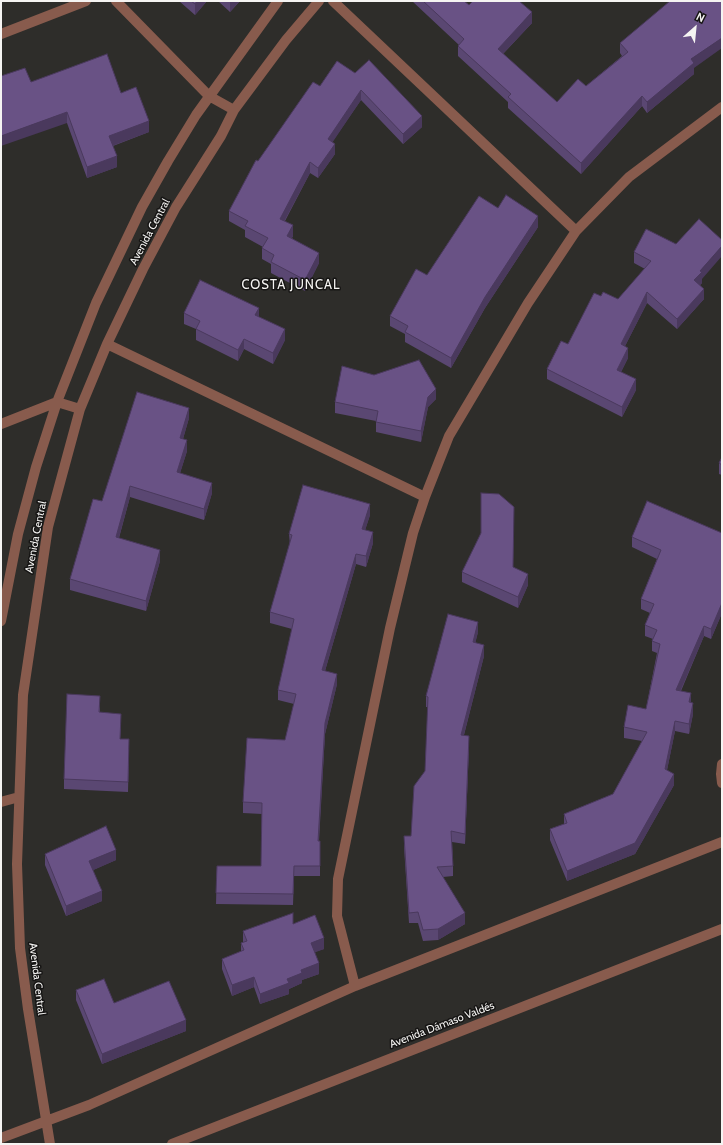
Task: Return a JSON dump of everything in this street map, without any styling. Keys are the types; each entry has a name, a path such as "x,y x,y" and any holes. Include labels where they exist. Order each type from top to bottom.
{"street":[{"path":"1,34 86,1"},
{"path":"116,1 209,96 234,110"},
{"name":"Avenida Central","path":"1,621 18,534 36,467 57,402 96,303 118,254 168,161 209,96 278,1"},
{"name":"Avenida Central","path":"50,1144 28,1009 20,948 17,864 23,695 48,527 80,409 107,344 176,207 221,136 234,110 286,40 318,1"},
{"path":"333,1 576,231"},
{"path":"355,986 337,916 338,879 390,628 413,533 424,497 449,436 528,303 576,231 629,177 722,107"},
{"path":"107,344 424,497"},
{"path":"1,424 57,402 80,409"},
{"path":"722,764 720,774 722,783"},
{"path":"1,802 19,797"},
{"path":"1,1138 89,1105 355,986 722,842"},
{"name":"Avenida Dámaso Valdés","path":"172,1144 722,929"}],"building":[{"path":"423,1 464,1 469,5 473,1 519,1 532,12 498,49 557,102 578,79 586,86 628,52 620,43 670,1 722,1 722,38 691,59 694,63 647,102 642,96 581,163 508,97 511,94 458,46 464,39"},
{"path":"107,54 121,93 136,87 149,121 109,136 117,156 87,167 67,112 1,136 1,76 25,68 31,82"},
{"path":"369,60 422,116 403,134 361,90 328,139 335,144 318,168 310,162 280,219 293,225 287,236 319,253 305,280 271,262 274,255 262,248 268,238 245,226 248,221 229,211 256,160 258,161 313,82 320,86 337,61 355,73"},
{"path":"506,195 538,216 485,297 451,358 405,332 408,326 390,316 416,269 427,275 479,196 498,208"},
{"path":"699,219 722,240 722,246 694,280 704,289 677,319 647,292 621,344 628,348 617,370 636,379 622,407 547,369 561,341 568,344 594,293 601,296 603,292 618,299 651,261 634,252 646,229 676,244"},
{"path":"200,280 259,308 255,315 285,329 273,353 244,339 238,350 196,329 200,321 184,313"},
{"path":"419,360 436,389 428,397 421,431 376,422 378,411 335,402 342,366 374,375"},
{"path":"137,392 189,408 180,438 187,440 177,472 212,483 204,509 130,486 116,537 160,550 146,601 70,579 93,499 102,501"},
{"path":"722,457 722,465 719,463"},
{"path":"303,485 370,504 362,529 373,532 366,556 356,554 322,670 337,674 325,723 318,841 320,841 320,866 294,866 293,894 216,893 217,866 261,866 262,803 243,802 247,738 285,740 296,694 278,690 294,619 270,612 292,535 289,534"},
{"path":"481,493 499,494 514,507 513,567 528,574 518,597 462,572 481,533"},
{"path":"647,501 722,533 722,603 711,629 704,626 676,690 691,693 689,702 693,703 689,724 675,721 665,769 674,774 635,843 567,871 550,829 567,823 564,814 613,794 647,732 624,727 628,705 646,709 660,644 652,641 657,630 645,625 654,604 641,599 661,550 632,537"},
{"path":"448,614 478,622 473,642 484,645 461,735 469,736 465,834 451,831 453,866 437,867 465,913 438,929 423,930 418,912 409,913 404,836 411,836 414,786 425,771 428,697 426,696"},
{"path":"67,694 100,696 99,712 121,714 120,739 129,739 128,782 64,779"},
{"path":"106,826 116,850 89,861 102,891 66,906 45,854"},
{"path":"293,913 293,924 315,915 324,938 311,943 319,963 301,970 302,973 287,979 289,983 260,994 254,977 232,985 222,959 244,950 241,943 247,941 243,931"},
{"path":"104,979 114,1003 169,981 186,1020 102,1054 76,990"}],"district":[{"name":"COSTA JUNCAL","path":"291,285"}]}
